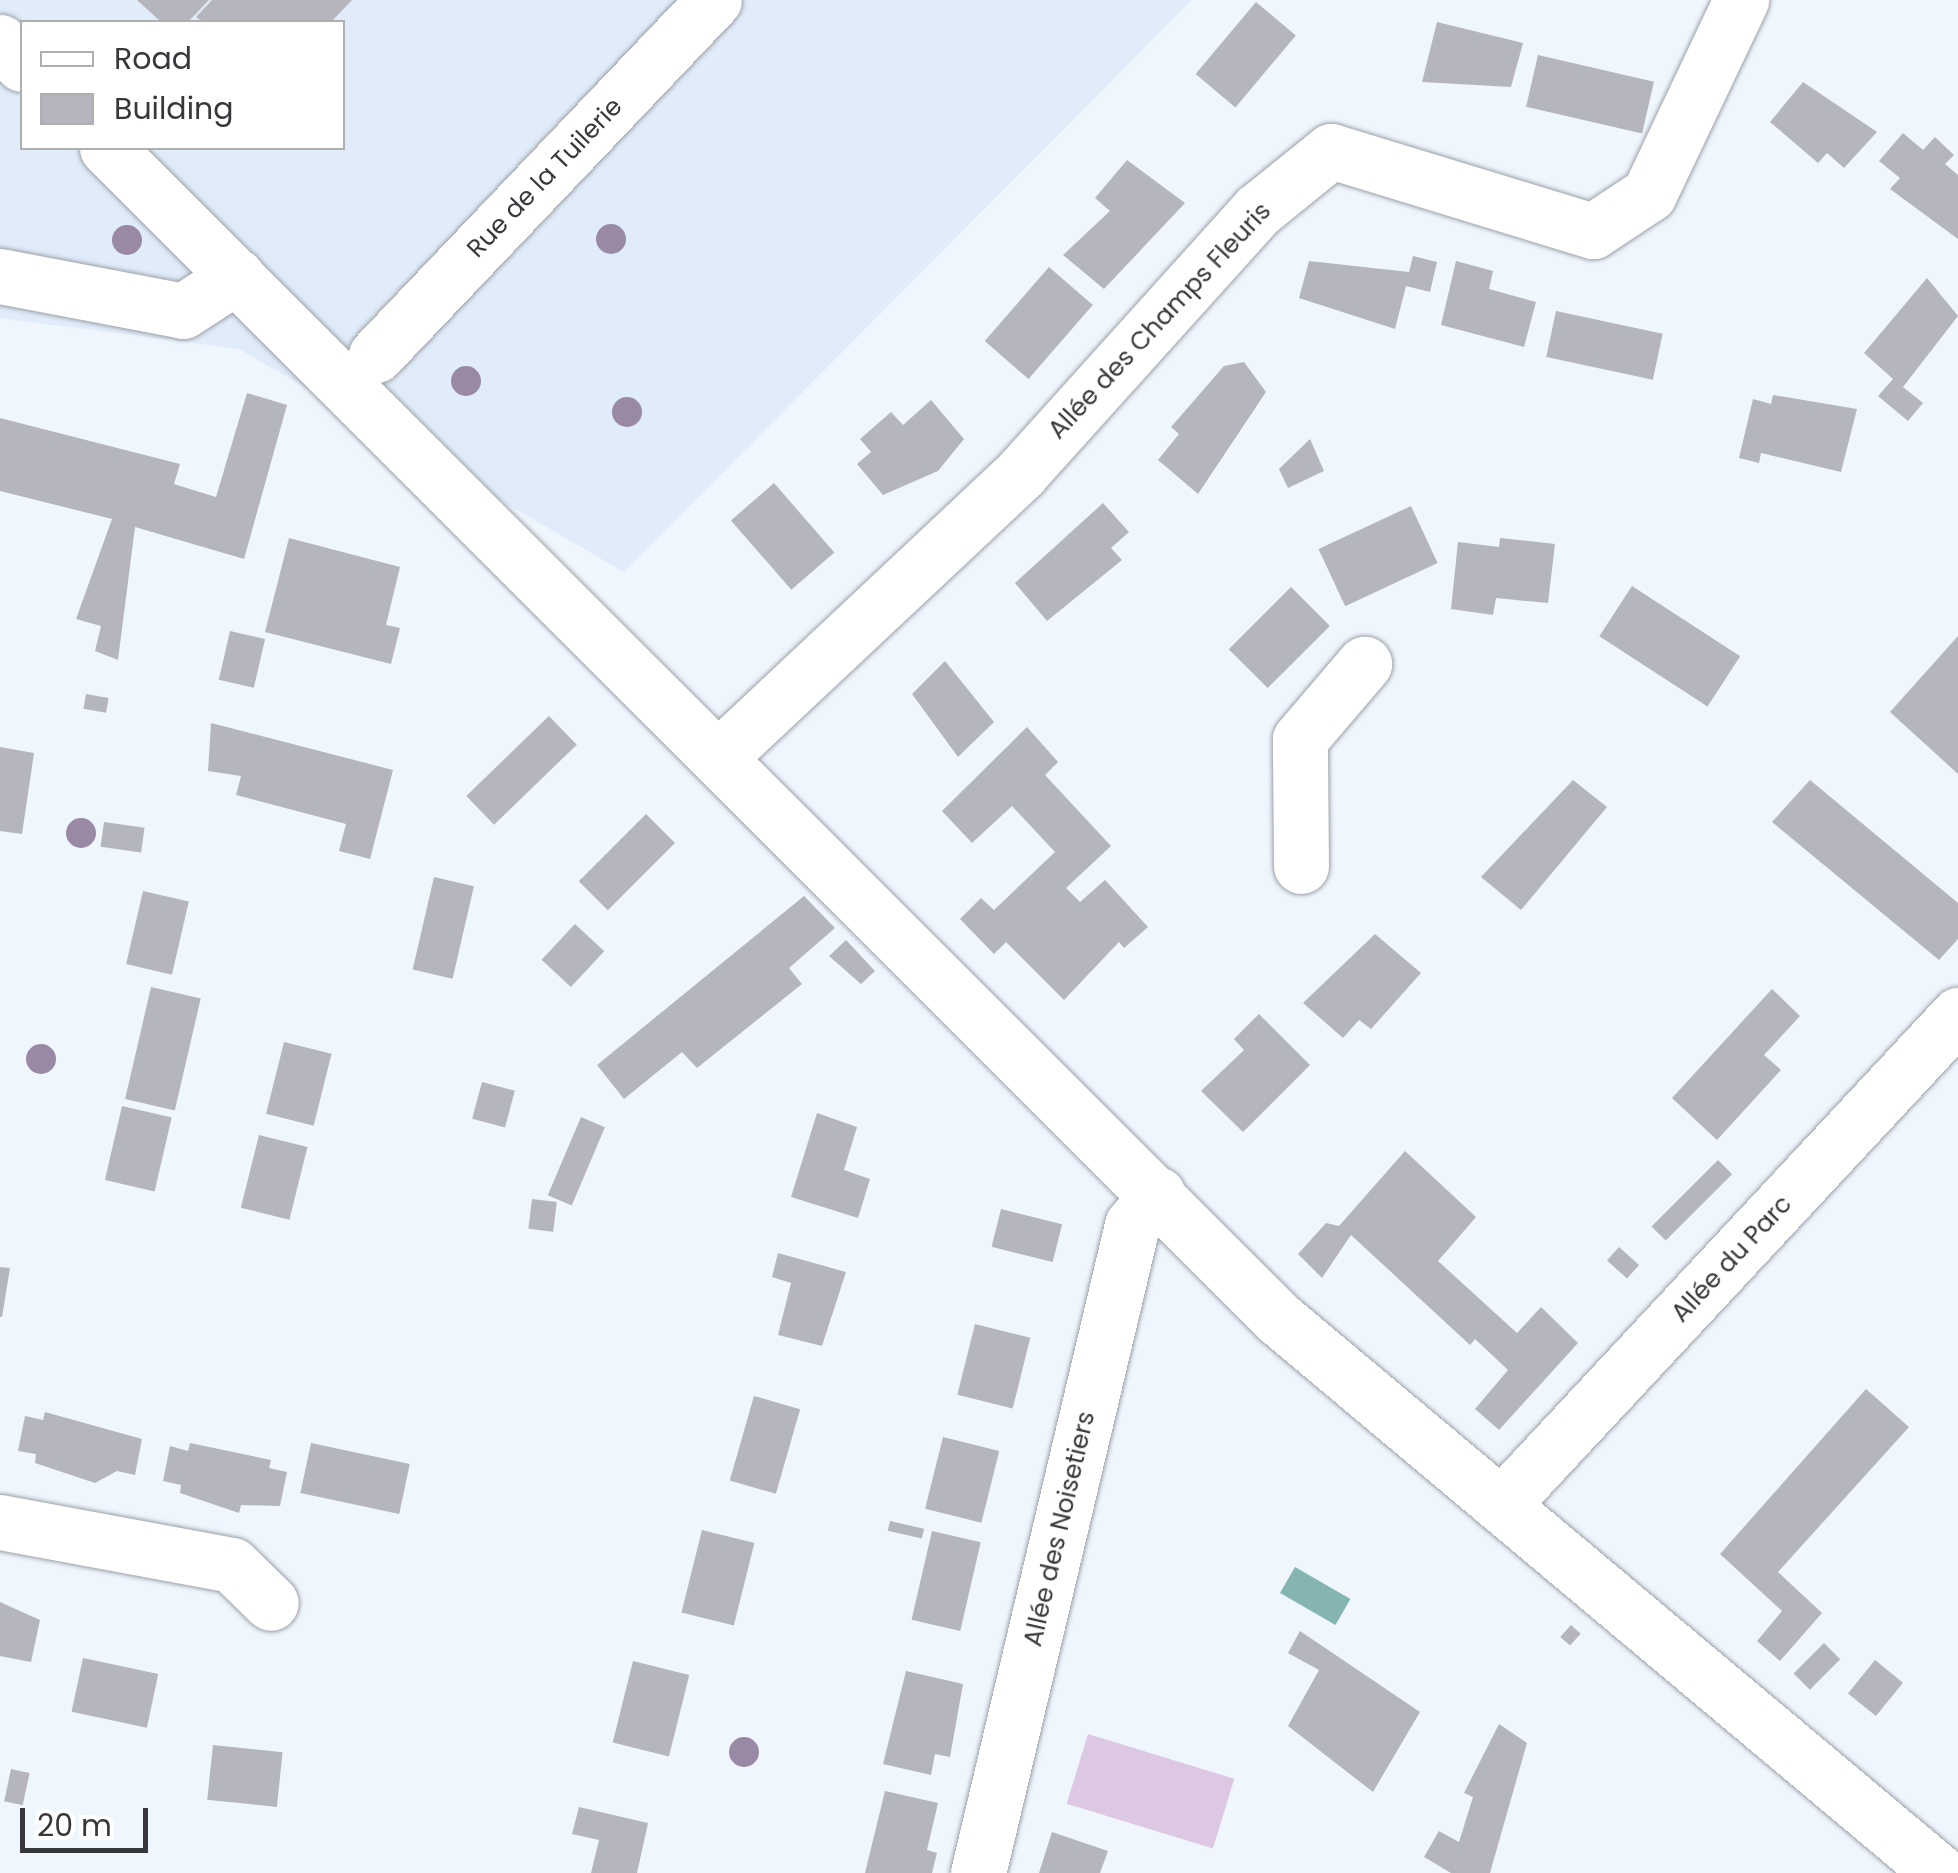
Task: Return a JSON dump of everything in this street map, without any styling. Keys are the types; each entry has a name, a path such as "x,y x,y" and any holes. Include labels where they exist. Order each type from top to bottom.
{"street":[{"name":"Rue de la Tuilerie","path":"376,355 714,0"},
{"name":"Allée des Champs Fleuris","path":"721,755 1021,472 1258,210 1332,151 1594,231 1649,194 1741,0"},
{"path":"0,42 20,62"},
{"path":"109,150 721,755 1279,1319 1504,1502 1940,1873"},
{"path":"0,276 183,311 237,276"},
{"path":"1301,866 1300,739 1364,664"},
{"name":"Allée du Parc","path":"1504,1502 1958,1015"},
{"name":"Allée des Noisetiers","path":"978,1873 1132,1225 1158,1194"},
{"path":"0,1522 232,1565 271,1603"}],"shaded area":[{"path":"0,0 1192,0 624,572 239,349 0,318"},
{"path":"1295,1567 1350,1599 1335,1625 1280,1593"},
{"path":"1088,1734 1234,1779 1213,1849 1067,1804"}],"building":[{"path":"137,0 209,0 190,20 159,20"},
{"path":"212,0 352,0 333,20 196,17"},
{"path":"1256,2 1296,35 1235,107 1196,74"},
{"path":"1437,22 1523,43 1511,87 1422,82"},
{"path":"1538,55 1654,82 1642,133 1526,107"},
{"path":"1803,82 1877,132 1844,168 1827,153 1818,163 1770,122"},
{"path":"1903,133 1923,150 1935,137 1954,155 1945,164 1958,175 1958,239 1890,189 1900,178 1879,161"},
{"path":"1127,160 1185,203 1104,289 1063,255 1110,211 1095,198"},
{"path":"1413,256 1437,262 1430,292 1406,286 1395,329 1299,298 1309,261 1409,272"},
{"path":"1456,261 1493,271 1489,289 1536,302 1524,347 1441,325"},
{"path":"1049,267 1093,305 1028,379 985,341"},
{"path":"1927,278 1958,316 1903,387 1923,403 1908,421 1878,396 1893,379 1864,353"},
{"path":"1556,311 1663,334 1653,380 1546,357"},
{"path":"1244,362 1266,392 1198,494 1158,460 1179,434 1171,427 1224,366"},
{"path":"247,393 287,405 244,559 135,527 118,660 95,651 101,626 76,619 112,519 0,491 0,418 180,464 174,484 216,497"},
{"path":"1773,395 1857,409 1841,472 1761,453 1759,463 1739,458 1753,399 1771,404"},
{"path":"931,400 964,439 938,471 883,495 857,464 871,452 860,439 891,412 903,425"},
{"path":"1310,439 1324,471 1288,488 1279,469"},
{"path":"774,483 834,552 791,590 731,520"},
{"path":"1103,503 1129,532 1111,548 1122,560 1047,621 1015,583"},
{"path":"1411,506 1438,563 1345,606 1319,549"},
{"path":"289,538 400,567 386,625 400,628 391,664 265,632"},
{"path":"1500,538 1555,544 1548,603 1496,598 1493,615 1451,609 1458,542 1499,547"},
{"path":"1632,586 1740,656 1708,707 1599,636"},
{"path":"1291,587 1330,626 1268,688 1229,649"},
{"path":"230,631 265,639 254,688 219,680"},
{"path":"1958,636 1958,774 1890,712"},
{"path":"945,661 994,722 958,757 912,694"},
{"path":"86,694 109,698 106,713 83,709"},
{"path":"549,716 577,745 494,825 466,796"},
{"path":"211,723 393,770 370,859 339,851 346,824 236,795 241,776 208,771"},
{"path":"1027,727 1058,762 1045,775 1111,846 1066,888 1080,902 1105,880 1148,927 1124,948 1119,942 1064,1000 1006,942 994,954 960,919 981,898 994,910 1055,852 1012,806 972,843 942,811"},
{"path":"0,747 34,753 22,834 0,831"},
{"path":"1573,780 1607,807 1521,910 1481,877"},
{"path":"1810,780 1958,903 1958,939 1939,960 1772,822"},
{"path":"646,814 675,843 608,910 579,881"},
{"path":"104,822 145,828 141,852 101,847"},
{"path":"434,877 474,886 453,979 413,970"},
{"path":"143,891 189,902 172,975 126,964"},
{"path":"804,896 835,928 789,968 802,984 697,1068 682,1052 624,1099 597,1065"},
{"path":"575,924 604,951 571,987 542,960"},
{"path":"1375,934 1421,973 1371,1029 1359,1020 1343,1038 1303,1003"},
{"path":"846,940 875,971 861,984 829,956"},
{"path":"151,987 201,998 175,1111 125,1099"},
{"path":"1772,989 1800,1016 1764,1055 1781,1070 1717,1140 1672,1098"},
{"path":"1259,1014 1310,1065 1243,1132 1201,1091 1244,1050 1234,1039"},
{"path":"284,1042 332,1054 314,1126 266,1114"},
{"path":"482,1082 515,1091 505,1128 472,1119"},
{"path":"122,1106 172,1117 155,1192 105,1180"},
{"path":"817,1113 857,1127 844,1170 870,1179 858,1218 791,1197"},
{"path":"581,1117 605,1127 572,1205 548,1195"},
{"path":"259,1135 308,1147 289,1220 241,1208"},
{"path":"1405,1151 1476,1217 1438,1261 1517,1333 1541,1307 1578,1343 1499,1430 1475,1409 1508,1370 1475,1339 1470,1345 1351,1235 1322,1278 1298,1254 1326,1223 1339,1226"},
{"path":"1718,1160 1732,1174 1666,1241 1652,1226"},
{"path":"532,1199 557,1202 553,1232 528,1229"},
{"path":"1001,1209 1062,1224 1053,1262 992,1247"},
{"path":"1619,1247 1639,1265 1627,1278 1607,1260"},
{"path":"778,1253 846,1272 822,1346 778,1335 791,1283 772,1277"},
{"path":"0,1267 10,1268 2,1317 0,1317"},
{"path":"975,1324 1030,1338 1013,1409 957,1395"},
{"path":"1866,1389 1909,1427 1778,1572 1822,1613 1780,1661 1757,1641 1782,1611 1720,1554"},
{"path":"754,1396 800,1409 776,1494 730,1481"},
{"path":"45,1412 142,1439 135,1475 117,1471 95,1483 35,1463 36,1454 18,1451 25,1416 43,1420"},
{"path":"943,1437 999,1451 981,1523 925,1509"},
{"path":"190,1443 271,1460 269,1468 287,1472 280,1506 241,1505 239,1513 180,1493 181,1485 163,1481 170,1446 188,1451"},
{"path":"311,1443 410,1464 399,1514 300,1493"},
{"path":"890,1521 924,1529 922,1539 888,1531"},
{"path":"702,1530 754,1543 734,1626 681,1612"},
{"path":"932,1531 981,1542 960,1631 912,1620"},
{"path":"0,1602 40,1620 31,1662 0,1656"},
{"path":"1571,1625 1581,1634 1570,1646 1560,1637"},
{"path":"1300,1631 1420,1712 1373,1792 1288,1726 1319,1670 1288,1653"},
{"path":"1824,1643 1840,1659 1810,1690 1794,1673"},
{"path":"83,1658 158,1674 147,1728 72,1712"},
{"path":"1875,1660 1903,1683 1876,1716 1848,1693"},
{"path":"633,1661 689,1675 669,1757 613,1743"},
{"path":"906,1671 963,1684 950,1757 935,1754 931,1775 883,1764"},
{"path":"1499,1724 1527,1743 1490,1873 1451,1873 1424,1857 1439,1831 1459,1842 1473,1797 1464,1793"},
{"path":"213,1745 283,1752 277,1807 207,1800"},
{"path":"11,1769 30,1773 23,1805 4,1801"},
{"path":"885,1791 938,1803 927,1850 937,1853 932,1873 865,1873"},
{"path":"579,1807 648,1823 637,1873 591,1873 599,1840 572,1834"},
{"path":"1052,1832 1108,1851 1100,1873 1039,1873"}]}
